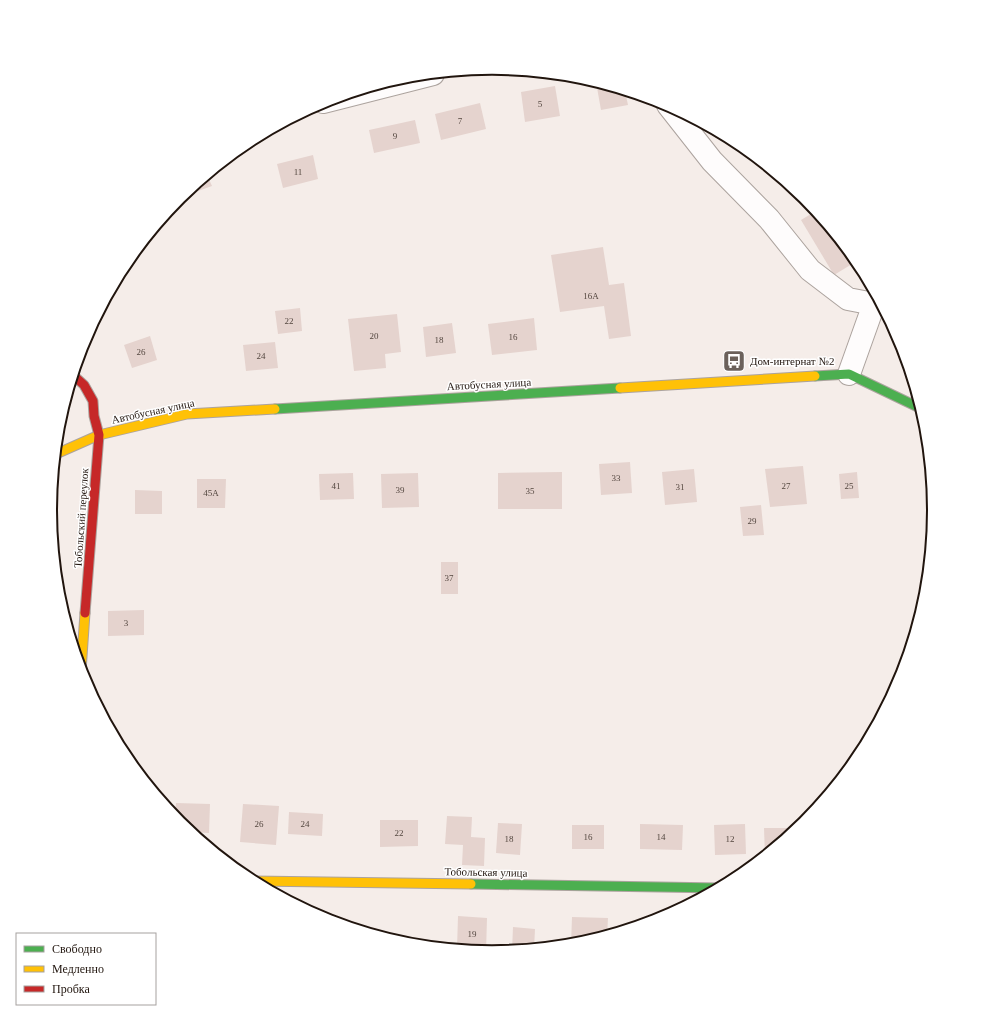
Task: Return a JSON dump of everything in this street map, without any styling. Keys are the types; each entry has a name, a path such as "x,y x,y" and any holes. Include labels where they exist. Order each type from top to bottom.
{"street":[{"path":"677,116 712,161 769,219 810,270 848,299 875,302"},
{"path":"849,374 876,305"},
{"name":"Автобусная улица","path":"61,452 99,435 187,414 849,374 915,406"},
{"name":"Тобольский переулок","path":"78,379 84,385 93,401 94,416 99,435 82,656"},
{"name":"Тобольская улица","path":"263,880 710,888"}],"building":[{"path":"555,86 560,116 525,122 521,92"},
{"path":"597,88 626,96 628,105 601,110"},
{"path":"480,103 486,129 441,140 435,114"},
{"path":"415,120 420,143 374,153 369,130"},
{"path":"313,155 318,179 283,188 277,164"},
{"path":"209,180 212,186 198,190"},
{"path":"811,214 838,245 852,264 834,275 801,220"},
{"path":"603,247 609,285 624,283 631,336 609,339 604,306 560,312 551,255"},
{"path":"300,308 302,331 278,334 275,311"},
{"path":"397,314 401,352 385,354 386,368 354,371 348,319"},
{"path":"534,318 537,350 492,355 488,324"},
{"path":"452,323 456,353 426,357 423,327"},
{"path":"150,336 157,360 132,368 124,345"},
{"path":"275,342 278,368 246,371 243,345"},
{"path":"630,462 632,493 601,495 599,464"},
{"path":"803,466 807,504 770,507 765,469"},
{"path":"694,469 697,502 665,505 662,472"},
{"path":"562,472 562,509 498,509 498,473"},
{"path":"857,472 859,498 841,499 839,474"},
{"path":"353,473 354,499 320,500 319,474"},
{"path":"418,473 419,507 382,508 381,474"},
{"path":"197,479 226,479 225,508 197,508"},
{"path":"135,490 162,491 162,514 135,514"},
{"path":"761,505 764,535 743,536 740,507"},
{"path":"441,562 458,562 458,594 441,594"},
{"path":"144,610 144,635 108,636 108,611"},
{"path":"176,803 210,804 209,833 200,832 176,809"},
{"path":"243,804 279,806 276,845 240,842"},
{"path":"289,812 323,814 322,836 288,834"},
{"path":"447,816 472,817 471,837 485,838 484,866 462,865 463,845 445,844"},
{"path":"380,820 418,820 418,846 380,847"},
{"path":"498,823 522,824 520,855 496,853"},
{"path":"640,824 683,825 682,850 640,849"},
{"path":"745,824 746,854 715,855 714,825"},
{"path":"572,825 604,825 604,849 572,849"},
{"path":"764,828 790,828 780,838 765,850"},
{"path":"458,916 487,918 486,946 457,944"},
{"path":"572,917 608,918 607,930 571,939"},
{"path":"513,927 535,929 534,944 512,945"}],"traffic: fast":[{"path":"815,376 849,374 915,406"},
{"path":"275,409 620,388"},
{"path":"471,884 710,888"}],"traffic: slow":[{"path":"620,388 815,376"},
{"path":"61,452 99,435 187,414 275,409"},
{"path":"82,656 85,613"},
{"path":"264,881 471,884"}],"traffic: jam":[{"path":"78,379 84,385 93,401 94,416 99,435 85,613"}],"place":[{"name":"Дом-интернат №2","path":"734,361"}]}
